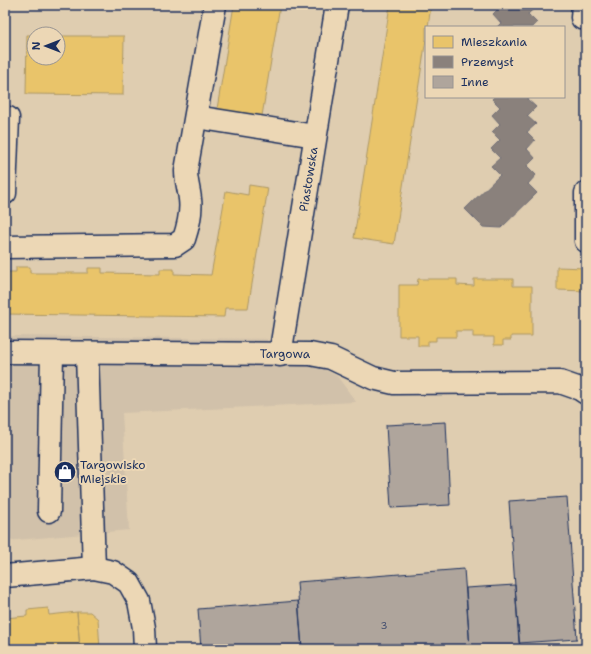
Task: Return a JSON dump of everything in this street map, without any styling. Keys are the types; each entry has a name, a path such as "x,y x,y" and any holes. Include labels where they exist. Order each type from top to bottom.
{"street":[{"path":"5,247 170,245 180,243 184,239 190,216 190,199 186,182 186,171 215,5"},
{"name":"Piastowska","path":"280,354 337,5"},
{"path":"583,5 582,18 586,18"},
{"path":"196,117 315,136"},
{"path":"5,193 8,118"},
{"path":"586,193 586,241"},
{"name":"Targowa","path":"5,352 87,354 321,355 331,358 373,378 394,384 560,382 580,389 586,393"},
{"path":"49,510 52,353"},
{"path":"87,354 94,568"},
{"path":"5,576 94,568 113,572 129,583 134,592 142,617 145,649"}],"shaded area":[{"name":"Targowisko Miejskie","path":"5,336 267,339 271,363 315,365 337,376 356,402 122,413 129,530 5,541"}],"building: Mieszkania":[{"path":"234,5 280,5 262,116 217,109"},
{"path":"390,5 431,5 428,26 425,26 425,45 394,244 354,238"},
{"path":"66,36 124,36 123,95 26,94 26,66 66,66"},
{"path":"585,102 586,149 582,149"},
{"path":"249,185 268,188 248,308 225,308 224,317 5,314 5,272 16,272 16,267 30,267 30,273 88,273 88,268 102,268 102,273 160,274 160,269 174,269 174,274 211,275 226,191 248,195"},
{"path":"557,267 586,268 586,291 557,290"},
{"path":"418,279 457,279 457,285 474,286 474,279 513,279 513,286 532,286 532,336 511,336 511,340 503,340 503,345 494,345 494,337 473,337 473,331 456,331 456,337 436,337 436,341 428,341 428,346 418,346 418,336 399,336 399,285 417,285"},
{"path":"48,608 49,615 77,612 80,649 5,649 5,618 27,616 27,610"},
{"path":"77,612 90,612 98,619 100,649 80,649"}],"building: Przemysł":[{"path":"502,5 538,5 528,14 537,23 533,26 498,26 501,23 493,14"},
{"path":"528,98 527,99 536,107 527,116 536,124 527,132 535,140 527,149 535,158 527,166 536,175 528,184 537,193 501,228 483,227 465,209 500,175 491,166 500,158 491,149 500,140 492,132 500,124 492,115 500,107 492,99"}],"building: Inne":[{"path":"446,422 450,505 391,508 386,425"},
{"path":"567,497 577,639 519,643 509,501"},
{"path":"464,569 470,649 302,649 297,582"},
{"path":"515,585 520,649 470,649 466,588"},
{"path":"298,601 302,649 201,649 198,609"}],"place":[{"name":"Targowisko Miejskie","path":"65,472"}]}
